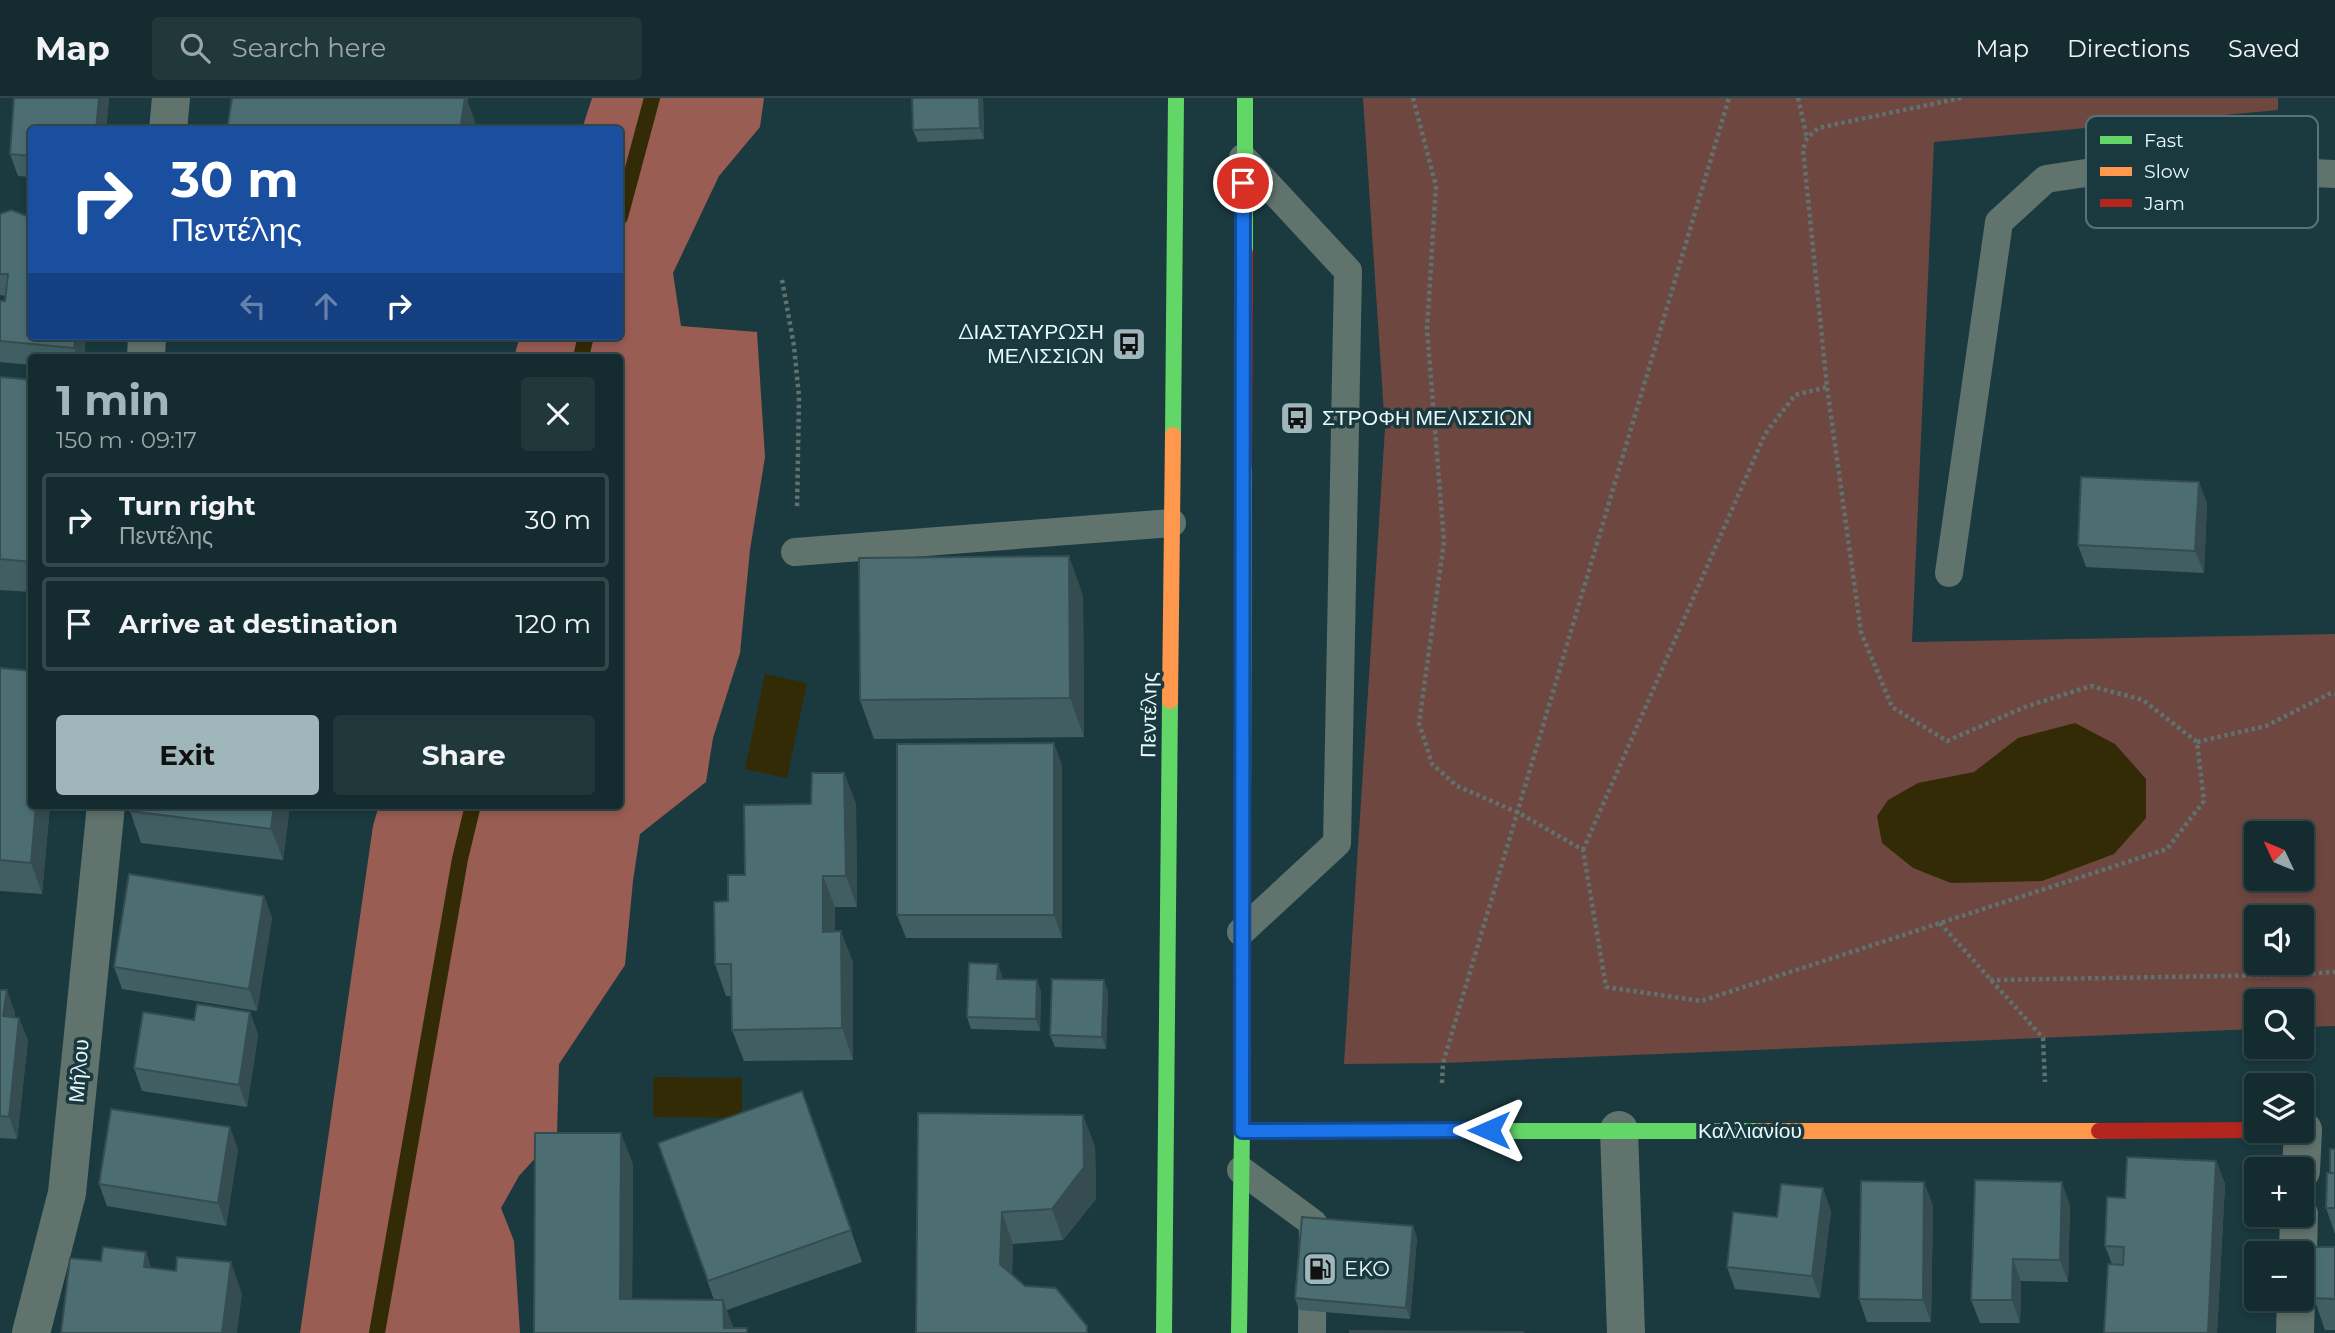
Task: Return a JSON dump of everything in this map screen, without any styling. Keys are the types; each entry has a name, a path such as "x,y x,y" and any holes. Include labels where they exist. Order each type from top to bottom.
{"main road":[{"name":"Πεντέλης","path":"1164,1333 1176,98"},
{"path":"1239,1333 1245,98"},
{"name":"Καλλιανίου","path":"1242,1131 1437,1129 2047,1133 2244,1130"}],"street":[{"path":"168,126 171,98"},
{"name":"Μήλου","path":"31,1333 67,1193 106,809"},
{"path":"1619,1130 1626,1333"},
{"path":"2295,1333 2296,1311"}],"lane":[{"path":"1241,932 1337,843 1348,271 1243,158"},
{"path":"1949,573 1999,222 2046,179 2086,172"},
{"path":"795,552 1172,523"},
{"path":"1241,1170 1312,1223 1312,1333"}],"path":[{"path":"1413,98 1436,186 1427,329 1444,542 1419,723 1432,764 1457,786 1519,813 1583,850"},
{"path":"1437,1129 1443,1063 1729,98"},
{"path":"1798,98 1807,138"},
{"path":"1826,387 1795,395 1765,434 1583,850 1606,988 1701,1001 2167,849 2204,801 2197,742 2143,700 2091,686 2025,707 1947,741 1892,707 1861,632 1826,387 1803,149 1807,138 1818,128 1961,98"},
{"path":"782,280 794,346 799,397 795,552"},
{"path":"2197,742 2266,726 2331,693 2335,694"},
{"path":"1940,923 2043,1038 2047,1133"},
{"path":"1990,980 2335,972"}],"shaded area":[{"path":"592,98 764,98 760,127 719,176 673,273 681,326 757,332 765,457 750,550 740,653 713,738 706,782 640,834 625,965 559,1064 557,1134 519,1176 501,1208 514,1241 520,1333 300,1333 373,826 378,809 623,809 623,354 515,354 519,340 623,340 623,126 583,126"},
{"path":"1363,98 2278,98 2278,110 2214,116 2086,116 2086,128 1934,142 1912,642 2335,634 2335,1026 2314,1027 2314,989 2244,989 2244,1030 1443,1063 1344,1064 1385,429"},
{"path":"765,674 807,683 787,778 745,769"},
{"path":"2075,723 2115,744 2146,779 2146,818 2114,854 2042,881 1951,883 1913,868 1882,843 1877,816 1888,800 1918,783 1974,772 2018,738"},
{"path":"653,1077 742,1078 742,1118 653,1117"}],"building":[{"path":"14,98 99,98 96,126 28,126 28,156 10,154"},
{"path":"232,98 465,98 461,126 228,126"},
{"path":"912,98 979,98 980,128 913,130"},
{"path":"11,210 27,216 28,340 75,340 74,348 0,341 0,301 5,301 8,274 0,274 0,214"},
{"path":"0,377 28,380 28,562 0,559"},
{"path":"2081,477 2199,482 2195,551 2078,545"},
{"path":"1069,556 1070,698 860,700 859,558"},
{"path":"0,668 28,671 28,809 36,809 31,863 0,860"},
{"path":"1054,743 1054,915 897,915 897,744"},
{"path":"812,773 844,773 846,876 823,876 823,932 841,931 842,1028 732,1030 731,964 715,964 714,902 728,901 728,875 745,875 744,805 811,804"},
{"path":"130,809 274,809 271,829"},
{"path":"129,874 264,896 249,989 114,967"},
{"path":"969,963 998,964 997,979 1037,980 1036,1019 967,1017"},
{"path":"1052,979 1104,980 1102,1037 1050,1035"},
{"path":"0,990 7,990 3,1016 19,1018 9,1117 0,1116"},
{"path":"197,1004 250,1012 239,1085 134,1068 143,1012 194,1020"},
{"path":"802,1091 851,1230 708,1281 658,1143"},
{"path":"111,1109 230,1127 218,1203 99,1184"},
{"path":"918,1113 1083,1115 1084,1167 1052,1209 1002,1212 1000,1264 1025,1286 1056,1288 1087,1326 1087,1333 916,1333"},
{"path":"535,1133 621,1133 620,1299 723,1300 724,1328 747,1328 747,1333 534,1333"},
{"path":"2330,1149 2335,1149 2335,1173 2330,1173"},
{"path":"2127,1157 2216,1161 2208,1333 2104,1333 2108,1264 2123,1265 2124,1247 2105,1246 2107,1197 2125,1198"},
{"path":"2327,1173 2335,1173 2335,1208 2326,1208"},
{"path":"1975,1180 2062,1182 2060,1260 2013,1259 2012,1300 1971,1300"},
{"path":"1861,1181 1924,1182 1923,1300 1859,1299"},
{"path":"1781,1184 1823,1188 1812,1276 1727,1267 1733,1212 1777,1217"},
{"path":"1302,1217 1413,1226 1406,1308 1295,1298"},
{"path":"103,1247 146,1252 144,1267 176,1271 177,1257 231,1262 222,1333 61,1333 70,1258 101,1261"},
{"path":"2315,1247 2335,1247 2335,1299 2314,1298"},
{"path":"1523,1332 1523,1333 1350,1333"}],"waterway":[{"path":"623,206 652,98"},
{"path":"582,354 585,340"},
{"path":"377,1333 460,859 472,809"}],"traffic: fast":[{"path":"1173,435 1176,98"},
{"path":"1245,98 1245,253"},
{"path":"1239,1333 1244,466"},
{"path":"1164,1333 1170,701"},
{"path":"1242,1131 1760,1131"}],"traffic: slow":[{"path":"1170,701 1173,435"},
{"path":"1760,1131 2099,1131"}],"traffic: jam":[{"path":"1244,466 1245,253"},
{"path":"2099,1131 2244,1130"}],"place":[{"name":"ΔΙΑΣΤΑΥΡΩΣΗ ΜΕΛΙΣΣΙΩΝ","path":"1129,344"},
{"name":"ΣΤΡΟΦΗ ΜΕΛΙΣΣΙΩΝ","path":"1297,418"},
{"name":"EKO","path":"1320,1269"}],"route":[{"path":"1243,183 1242,1131 1489,1130"}]}
